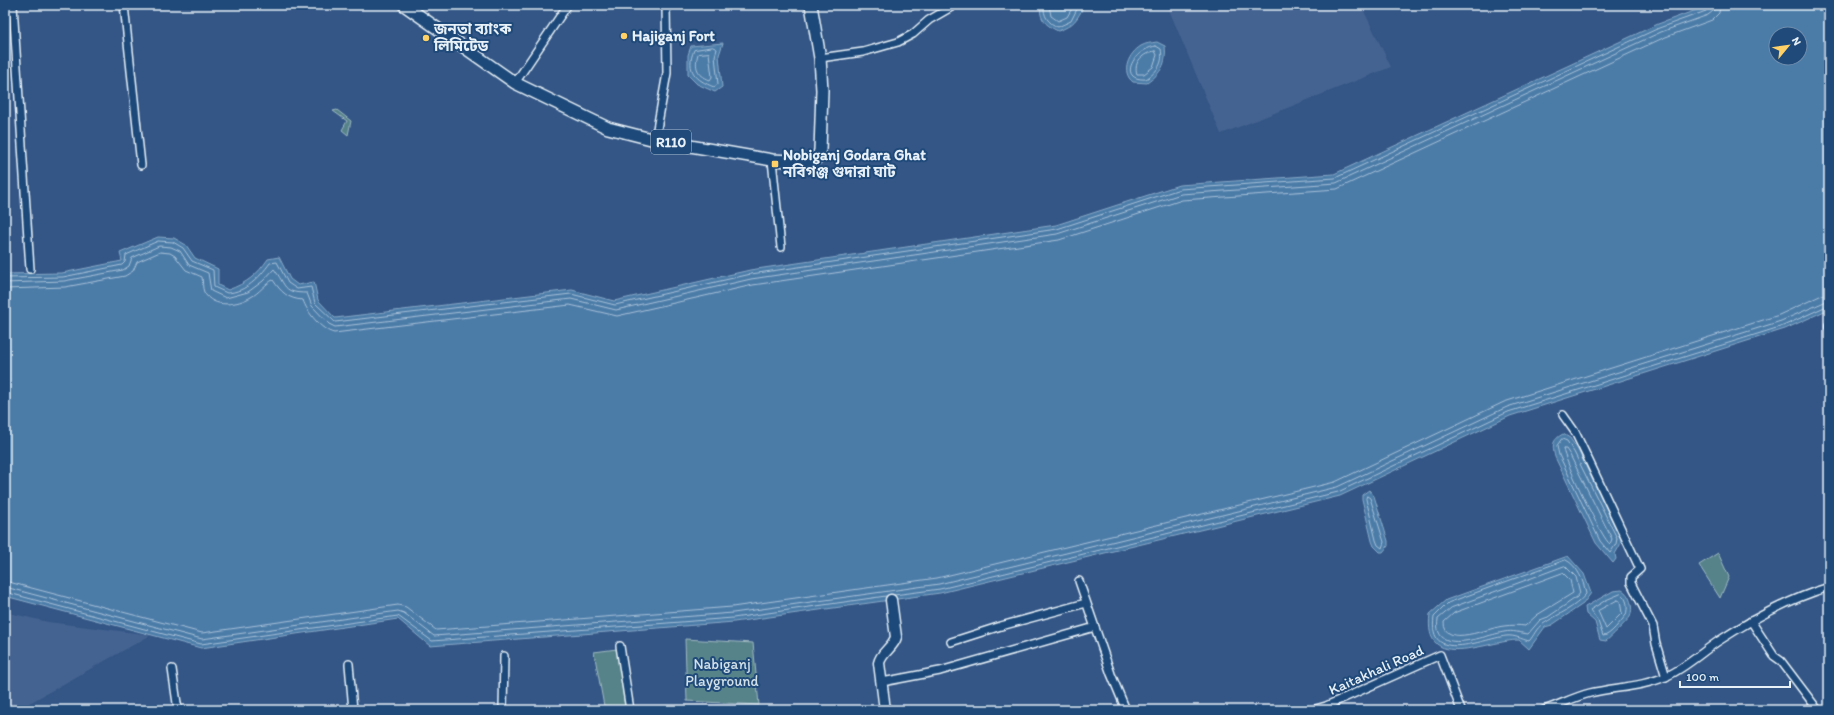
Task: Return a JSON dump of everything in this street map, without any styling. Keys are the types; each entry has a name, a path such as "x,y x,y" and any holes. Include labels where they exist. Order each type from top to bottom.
{"main road":[{"name":"R110","path":"404,5 515,83 608,128 656,140 772,160 804,163 812,162 817,158 820,152 822,90 820,58 811,5"},
{"path":"885,710 880,659 894,643 896,637 890,600"}],"street":[{"path":"13,5 30,269"},
{"path":"124,5 141,165"},
{"path":"656,140 666,73 666,5"},
{"path":"820,58 862,52 898,42 913,34 929,20 955,5"},
{"path":"515,83 566,6"},
{"path":"772,160 781,247"},
{"path":"1563,415 1575,432 1640,569 1632,577 1631,583 1653,626 1656,644 1666,677"},
{"path":"1079,581 1111,674 1126,710"},
{"path":"1544,710 1590,693 1622,689 1666,677 1679,670 1703,652 1751,621 1782,604 1829,587"},
{"path":"951,642 1001,626 1086,603"},
{"path":"1751,621 1774,656 1781,661 1818,710"},
{"path":"882,682 940,671 1095,627"},
{"path":"620,646 630,710"},
{"name":"Kaitakhali Road","path":"1312,710 1327,708 1440,655 1461,710"},
{"path":"503,710 504,656"},
{"path":"349,664 353,710"},
{"path":"172,669 178,710"}],"shaded area":[{"path":"1167,5 1361,5 1391,67 1221,134"},
{"path":"5,612 48,622 151,635 17,710 5,710"}],"green space":[{"path":"337,110 351,121 348,135 342,130 347,121 333,111"},
{"path":"1718,553 1729,577 1720,598 1699,565"},
{"name":"Nabiganj Playground","path":"685,639 753,643 759,705 687,701"},
{"path":"617,649 625,707 604,706 594,652"}],"water":[{"path":"1041,5 1084,5 1080,14 1068,27 1058,31 1050,27 1042,18 1040,10"},
{"path":"1710,5 1829,5 1829,309 1785,329 1510,416 1340,496 940,593 734,622 430,646 398,619 201,648 5,596 5,274 62,273 122,261 120,253 158,237 174,238 186,245 195,258 218,269 218,285 228,290 251,278 260,270 268,259 279,257 290,279 298,285 314,282 318,300 335,318 572,290 614,301 750,270 1056,225 1179,185 1334,174 1658,24"},
{"path":"1157,42 1165,46 1165,58 1162,68 1156,76 1147,83 1133,82 1129,78 1127,68 1133,53 1141,46"},
{"path":"723,43 719,55 722,87 715,92 697,84 688,75 688,55 691,46"},
{"path":"1563,434 1570,438 1578,450 1621,539 1620,545 1615,554 1616,559 1613,563 1596,543 1555,457 1553,449 1554,443 1557,438"},
{"path":"1369,490 1374,496 1388,541 1388,546 1383,552 1380,552 1374,546 1372,541 1362,499 1362,495"},
{"path":"1568,556 1584,574 1591,593 1583,604 1552,625 1545,627 1529,649 1519,640 1460,650 1446,649 1436,643 1430,632 1430,614 1446,600"},
{"path":"1622,590 1629,598 1632,610 1630,617 1606,641 1600,640 1595,622 1586,614 1585,607 1613,591"}],"place":[{"name":"Hajiganj Fort","path":"624,36"},
{"name":"জনতা ব্যাংক লিমিটেড","path":"426,38"},
{"name":"Nobiganj Godara Ghat নবিগঞ্জ গুদারা ঘাট","path":"775,164"}]}
